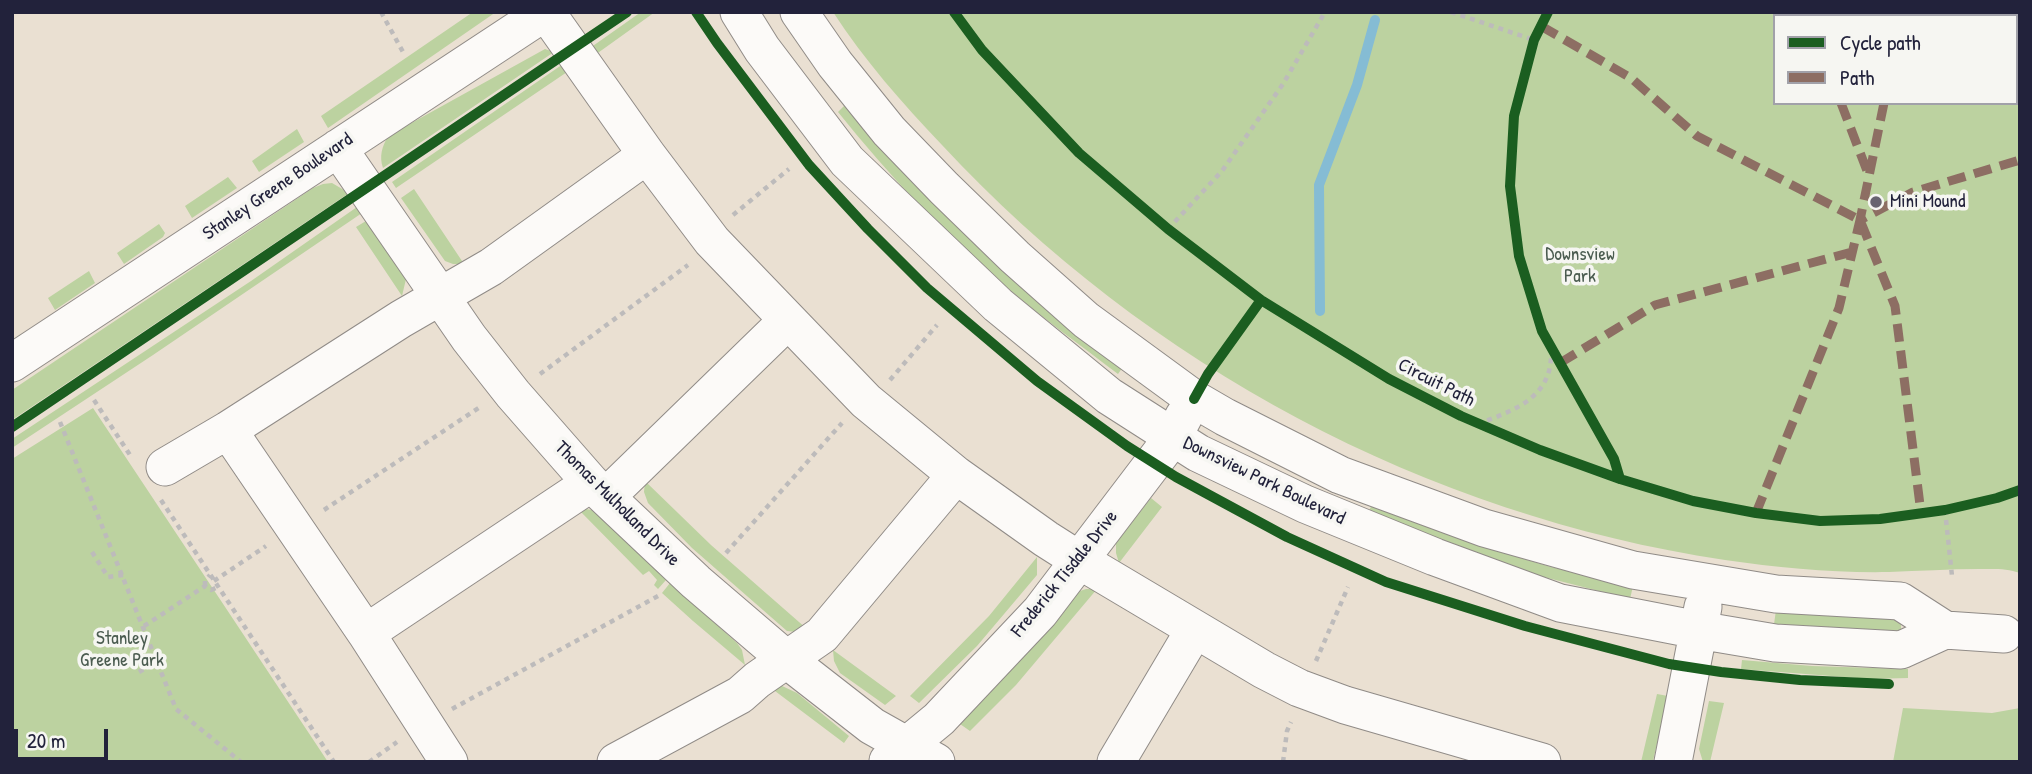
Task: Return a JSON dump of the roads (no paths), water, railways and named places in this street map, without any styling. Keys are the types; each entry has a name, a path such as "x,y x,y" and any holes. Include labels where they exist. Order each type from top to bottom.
{"street":[{"name":"Stanley Greene Boulevard","path":"12,363 546,12"},
{"path":"546,12 699,226 866,401 957,475 1079,560 1264,670 1310,693 1542,762"},
{"name":"Downsview Park Boulevard","path":"739,12 762,49 847,161 998,305 1110,396 1198,453 1305,504 1560,603 1775,643 1901,650 1945,630"},
{"name":"Downsview Park Boulevard","path":"799,12 835,64 889,131 1015,257 1086,320 1194,399 1225,417 1340,475 1484,528 1633,570 1776,594 1900,601 1945,630 2004,635"},
{"name":"Thomas Mulholland Drive","path":"338,148 469,338 513,394 599,490 696,582 786,659 910,757"},
{"path":"154,477 440,296 491,267 648,155"},
{"path":"366,633 599,490 787,321"},
{"name":"Frederick Tisdale Drive","path":"910,757 939,719 1040,612 1173,437 1194,399"},
{"path":"228,430 366,633 449,762"},
{"path":"617,762 740,695 822,635 957,475"},
{"path":"1673,762 1707,582"},
{"path":"1116,762 1195,629"}],"waterway":[{"path":"1320,311 1319,185 1357,85 1375,20"}],"place":[{"name":"Mini Mound","path":"1876,202"}],"park label":[{"name":"Downsview Park","path":"1580,266"},
{"name":"Stanley Greene Park","path":"122,650"}]}
